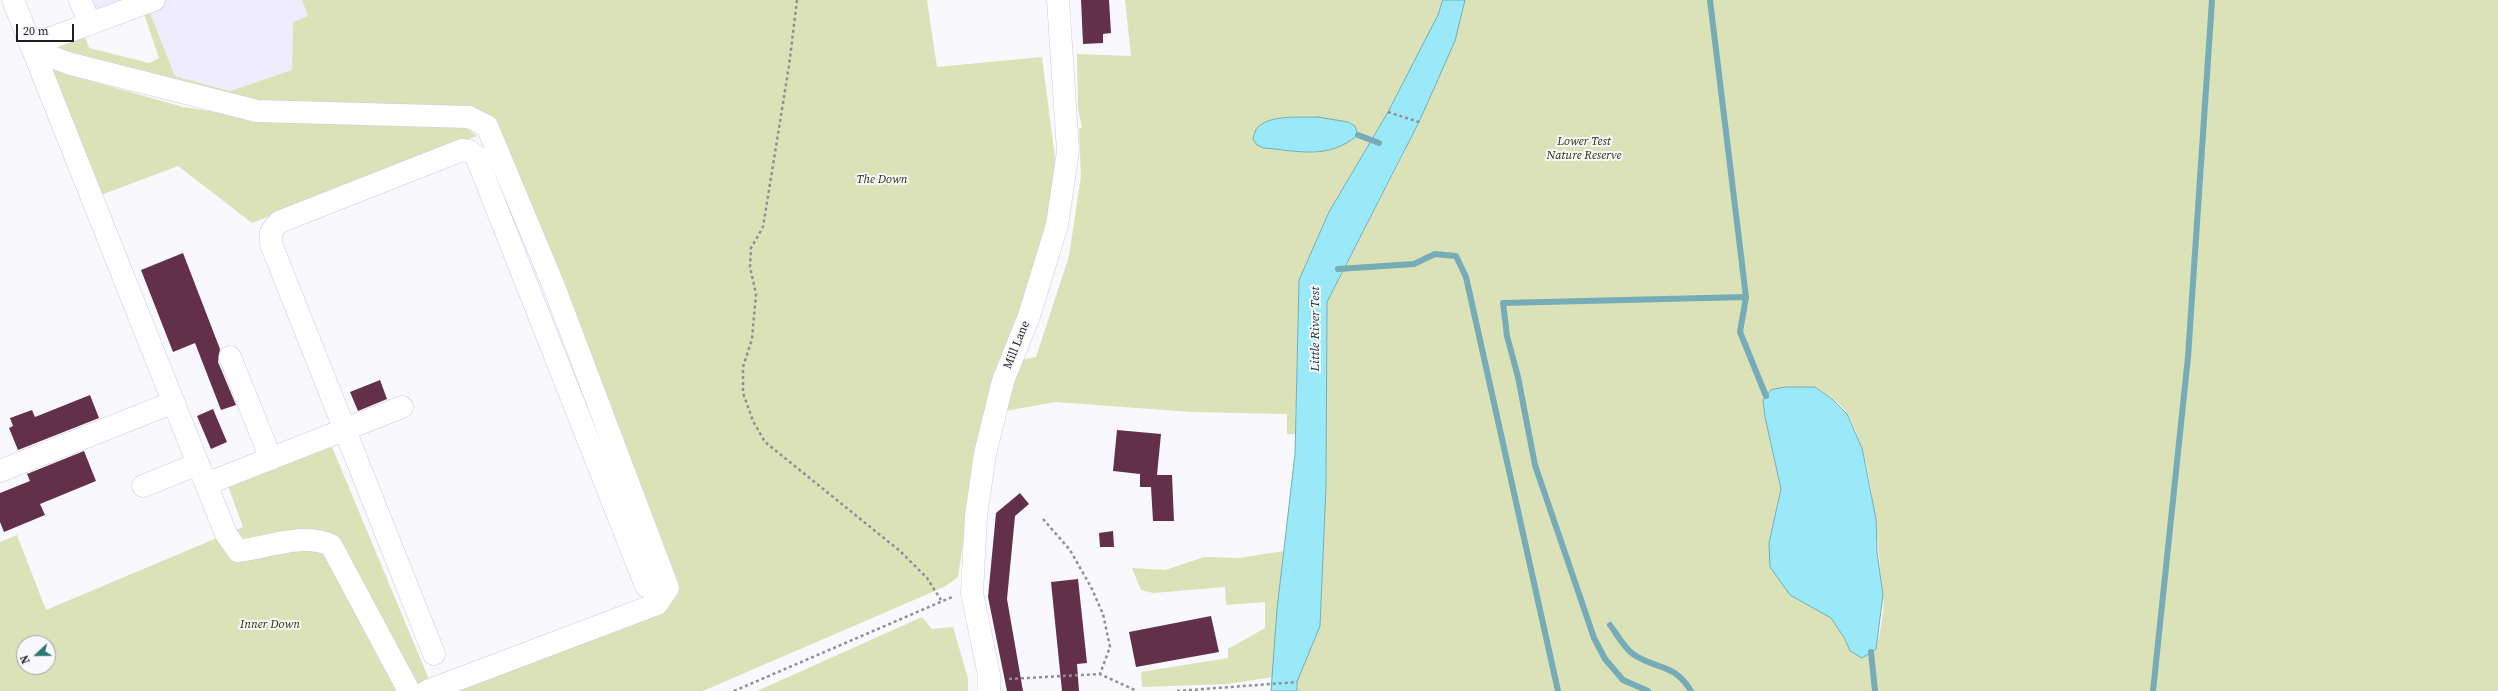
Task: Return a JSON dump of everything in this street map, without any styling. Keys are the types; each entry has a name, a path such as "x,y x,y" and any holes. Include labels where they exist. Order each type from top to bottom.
{"street":[{"path":"80,0 90,24"},
{"path":"34,48 90,24 154,0"},
{"name":"Mill Lane","path":"997,685 988,675 972,594 976,516 987,447 1003,381 1029,316 1057,225 1068,151 1058,0"},
{"path":"0,17 17,9 34,48 224,529 238,551 275,543 319,540 330,545 409,691"},
{"path":"34,48 71,64 256,111 469,117 487,126 553,284 668,588 657,604 427,691"},
{"path":"434,654 271,244 270,232 279,222 446,155 462,150 469,151 476,156 646,586"},
{"path":"230,357 271,459"},
{"path":"0,471 174,402"},
{"path":"206,484 402,407"},
{"path":"143,486 198,464"}],"path":[{"path":"796,0 789,66 763,226 751,248 750,266 756,294 752,339 743,367 743,393 753,421 765,442 900,551 927,578 941,600"},
{"path":"1388,112 1419,122"},
{"path":"1043,519 1070,550 1091,587 1103,614 1110,647 1100,674"},
{"path":"734,691 941,600 972,594"},
{"path":"997,685 1100,674 1137,691"},
{"path":"1176,691 1297,682"}],"shaded area":[{"path":"89,0 129,0 99,11 93,8"},
{"path":"138,0 302,0 309,16 293,22 292,70 230,91 175,76 148,8"}],"green space":[{"name":"The Down","path":"302,0 927,0 937,67 1042,57 1055,158 1051,218 980,428 958,577 944,587 703,691 0,691 0,542 17,535 46,610 243,527 228,486 332,447 433,689 667,588 487,126 261,106 53,48 84,34 89,48 149,63 159,58 144,14 148,8 175,76 230,91 292,70 293,22 308,16"},
{"name":"Lower Test Nature Reserve","path":"1125,0 2498,0 2498,691 1297,691 1297,682 1320,626 1326,486 1327,302 1406,149 1368,146 1329,212 1299,280 1295,434 1287,434 1287,414 1192,412 1056,402 1005,411 1020,360 1036,357 1069,256 1081,176 1079,128 1082,128 1078,108 1077,54 1131,56","holes":["1815,387 1837,403 1848,415 1857,434 1864,455 1873,502 1883,601 1882,622 1876,649 1850,651 1845,639 1831,618 1790,595 1769,543 1781,489 1765,417 1763,400"]},
{"path":"51,70 63,70 95,82 183,107 248,117 463,126 477,136 252,223 178,166 101,195"},
{"path":"1284,551 1273,677 1228,684 1142,687 1141,672 1228,658 1228,649 1265,628 1265,602 1226,605 1225,587 1153,593 1141,590 1132,568 1165,570 1204,557 1239,558"},
{"path":"922,617 932,629 953,627 968,678 968,691 757,691"}],"water":[{"name":"Little River Test","path":"1443,0 1465,0 1455,41 1419,122 1327,302 1326,486 1320,626 1297,682 1297,691 1271,691 1277,609 1295,454 1299,280 1329,212 1388,112 1438,15"},
{"path":"1318,117 1348,122 1355,126 1358,135 1347,143 1336,148 1313,152 1264,148 1257,145 1253,139 1255,131 1258,127 1271,120 1278,118"},
{"path":"1785,387 1815,387 1832,399 1847,414 1862,448 1876,519 1877,552 1883,595 1876,649 1862,658 1850,651 1845,639 1831,618 1790,595 1770,567 1769,543 1781,489 1765,417 1763,400 1771,390"}],"building":[{"path":"1081,0 1109,0 1111,33 1103,34 1103,43 1083,44"},
{"path":"183,253 220,349 218,362 236,405 221,410 195,343 173,352 141,270"},
{"path":"380,380 387,399 358,411 350,392"},
{"path":"90,395 99,418 18,450 9,428 13,426 10,418 32,410 35,417"},
{"path":"213,409 227,442 211,449 197,416"},
{"path":"1117,430 1161,434 1157,475 1172,475 1174,521 1153,521 1151,487 1140,487 1140,474 1113,471"},
{"path":"84,451 96,481 40,504 45,515 4,532 0,522 0,493 30,481 27,474"},
{"path":"1020,493 1029,504 1015,516 1007,599 1023,691 1007,691 988,597 996,513"},
{"path":"1113,531 1114,547 1100,547 1099,533"},
{"path":"1078,579 1087,663 1077,664 1079,691 1062,691 1051,582"},
{"path":"1211,616 1219,652 1136,667 1129,632"}],"waterway":[{"path":"1710,0 1746,297 1740,332 1766,396"},
{"path":"2153,691 2188,357 2212,0"},
{"path":"1358,135 1379,143"},
{"path":"1338,269 1414,264 1435,254 1456,256 1466,277 1558,691"},
{"path":"1648,691 1623,680 1605,659 1594,638 1535,465 1518,377 1507,336 1503,303 1746,297"},
{"path":"1610,625 1624,645 1633,654 1678,675 1691,691"},
{"path":"1871,652 1875,691"}],"park label":[{"name":"Inner Down","path":"270,625"}]}
